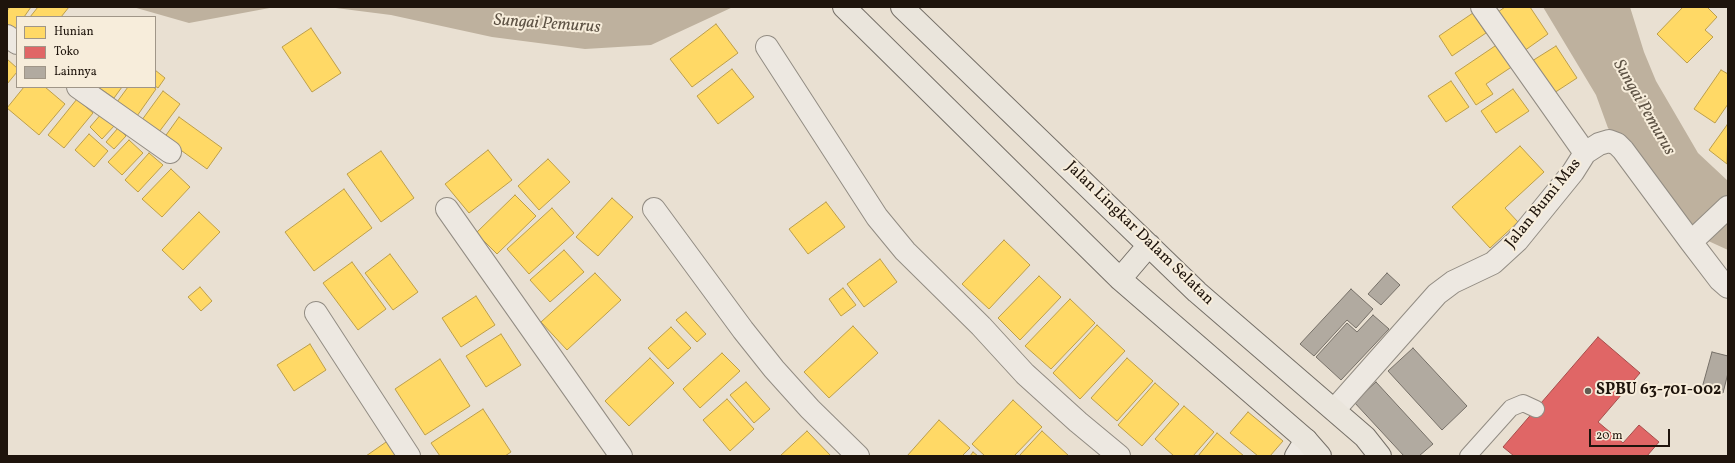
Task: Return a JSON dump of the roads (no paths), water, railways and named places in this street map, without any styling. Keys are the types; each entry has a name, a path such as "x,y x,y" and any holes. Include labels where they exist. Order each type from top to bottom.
{"main road":[{"path":"844,7 1120,279 1307,451"},
{"name":"Jalan Lingkar Dalam Selatan","path":"902,7 1197,292 1335,409 1365,437 1380,456"},
{"path":"1120,279 1149,245"}],"street":[{"path":"1482,7 1585,153"},
{"path":"7,36 16,43"},
{"path":"767,46 877,217 905,251 981,326 1025,374 1078,422 1119,456"},
{"path":"79,88 170,152"},
{"name":"Jalan Bumi Mas","path":"1335,409 1437,294 1453,282 1493,263 1517,241 1573,172 1585,153 1599,144 1609,141 1617,144 1694,239 1720,280 1728,287"},
{"path":"1694,239 1728,207"},
{"path":"447,209 621,456"},
{"path":"654,209 743,330 774,369 810,409 858,456"},
{"path":"316,313 409,456"}],"lane":[{"path":"1468,456 1511,408 1523,402 1536,409"}],"water":[{"path":"133,7 275,7 189,23"},
{"name":"Sungai Pemurus","path":"328,7 733,7 651,45 585,49 492,37 391,15"},
{"name":"Sungai Pemurus","path":"1543,7 1630,7 1644,52 1656,81 1698,153 1728,181 1728,250 1704,239 1608,128 1596,95"}],"place":[{"name":"SPBU 63-701-002","path":"1588,391"}]}
